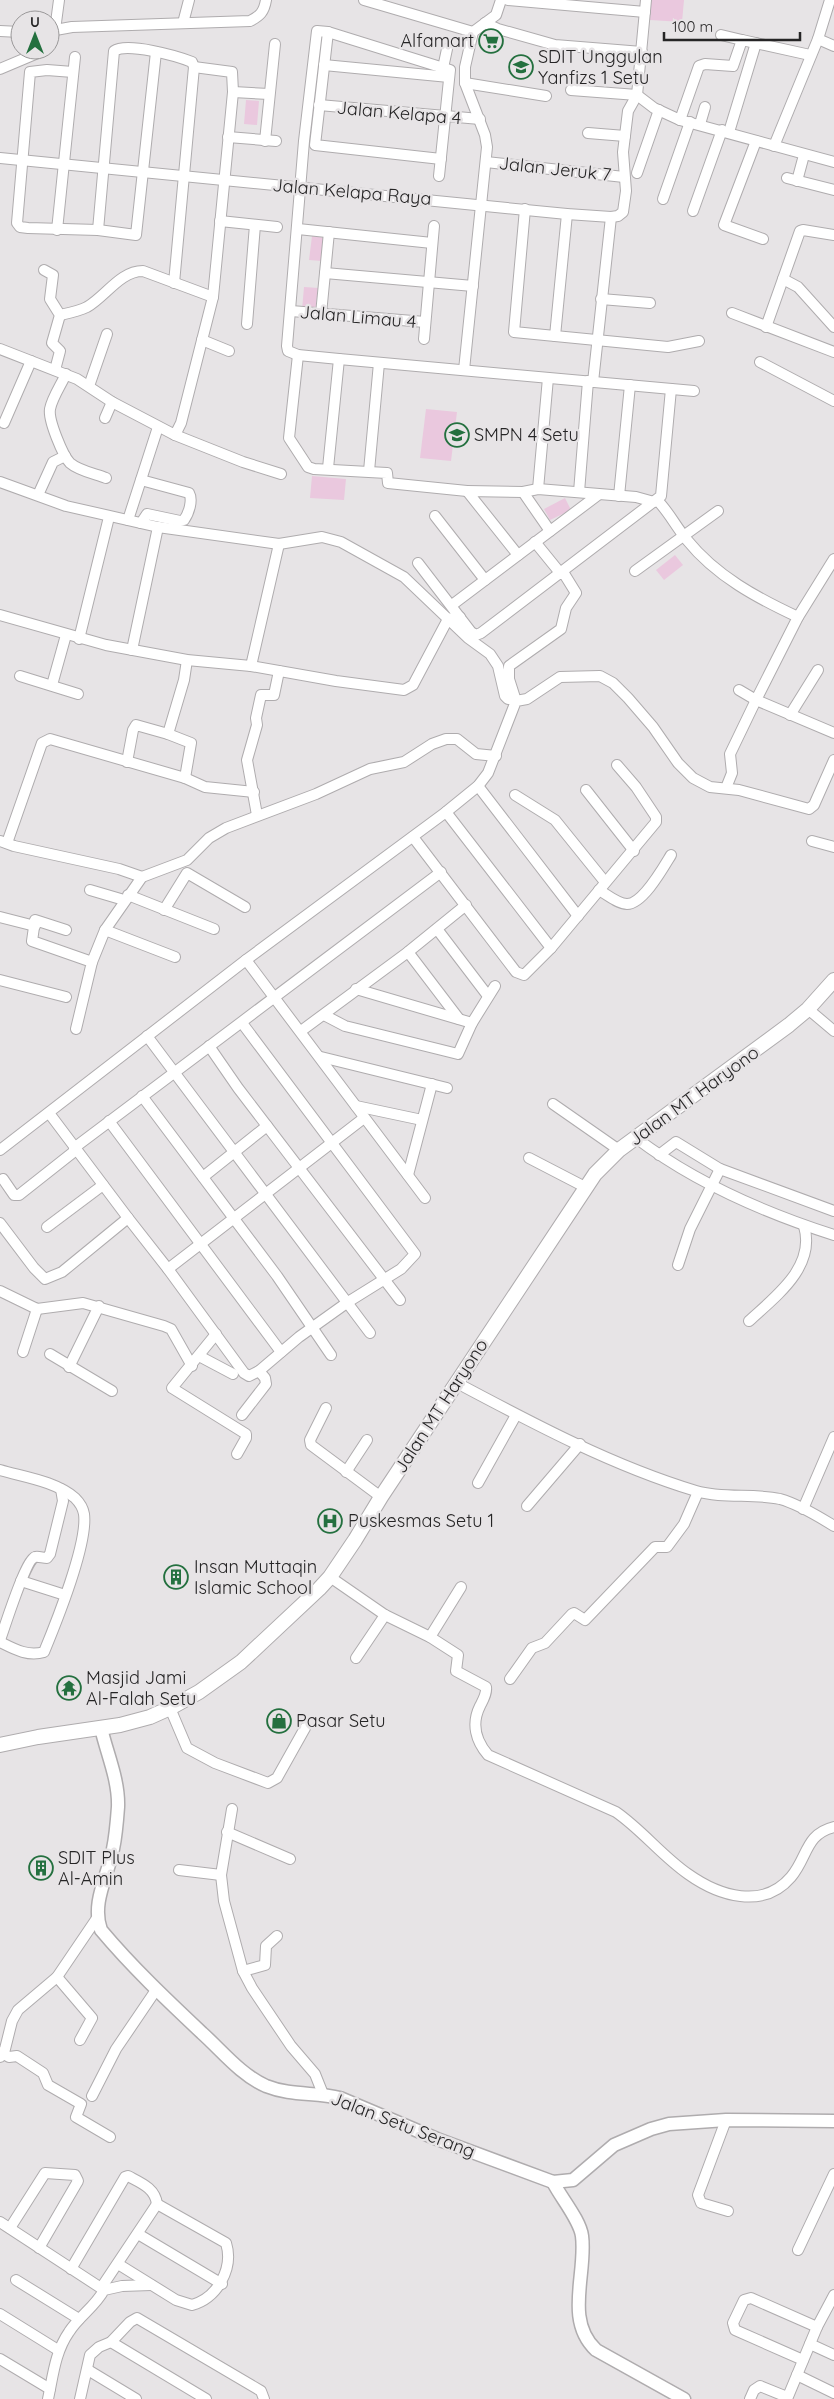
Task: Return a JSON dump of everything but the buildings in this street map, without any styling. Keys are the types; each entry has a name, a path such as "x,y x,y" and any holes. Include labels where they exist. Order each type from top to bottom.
{"main road":[{"name":"Jalan MT Haryono","path":"0,1745 142,1719 170,1708 199,1692 241,1662 330,1577 585,1187 606,1162 619,1150 774,1038 808,1009 834,980"}],"street":[{"path":"183,23 189,0"},
{"path":"60,29 250,21 258,17 264,10 266,0"},
{"path":"364,0 473,32"},
{"path":"464,370 486,162 486,140 480,119 471,102 465,83 466,59 473,32 496,15 501,0"},
{"path":"508,0 645,12"},
{"path":"579,492 611,217 618,216 623,212 626,191 624,177 625,136 628,111 640,97 646,0"},
{"path":"774,146 818,39 830,0"},
{"path":"485,23 498,29 555,45 642,52"},
{"path":"439,176 450,70 318,30 315,34 287,348 298,354 339,359 694,391"},
{"path":"328,32 314,141 316,146 441,159"},
{"path":"721,34 810,55"},
{"path":"818,39 834,46"},
{"path":"663,199 690,122 699,66 705,64 733,66 742,40"},
{"path":"693,211 726,131 756,43"},
{"path":"265,140 275,44"},
{"path":"98,230 114,51 120,48 156,52 194,63 174,283"},
{"path":"443,68 446,49"},
{"path":"73,72 47,70 30,72 22,161 19,226 57,230 98,230 136,235 156,52"},
{"path":"57,230 75,57"},
{"path":"0,69 21,60"},
{"path":"324,65 449,77"},
{"path":"175,435 213,297 234,75 231,72 194,67"},
{"path":"465,83 546,96"},
{"path":"571,90 640,97 656,109 690,122 834,162"},
{"path":"233,92 269,94"},
{"name":"Jalan Kelapa 4","path":"319,105 480,119"},
{"path":"690,122 705,107"},
{"path":"637,173 656,109"},
{"path":"588,133 625,136"},
{"path":"228,137 276,141"},
{"path":"756,141 724,225 763,240"},
{"path":"804,155 792,179 834,190"},
{"name":"Jalan Kelapa Raya","path":"0,158 611,217"},
{"name":"Jalan Jeruk 7","path":"486,162 624,177"},
{"path":"525,210 513,330 517,333 668,347 699,341"},
{"path":"554,336 567,214"},
{"path":"220,221 277,227"},
{"path":"247,324 255,224"},
{"path":"424,339 434,226"},
{"path":"298,229 432,243"},
{"path":"766,327 801,230 834,235"},
{"path":"320,314 329,232"},
{"path":"44,270 53,276 50,299 60,314"},
{"path":"60,314 86,308 125,276 134,271 143,271 213,297"},
{"path":"325,273 473,286"},
{"path":"783,279 798,287 834,327"},
{"path":"601,299 650,303"},
{"name":"Jalan Limau 4","path":"290,311 425,322"},
{"path":"732,313 834,352"},
{"path":"55,370 60,351 52,344 52,340 60,314"},
{"path":"89,386 107,334"},
{"path":"202,340 228,351"},
{"path":"0,349 66,374 89,386 112,402 175,435 243,462 281,474"},
{"path":"298,354 289,438 308,467 388,473 388,484 523,492 538,489 656,501 684,535 710,562 745,591 798,617"},
{"path":"328,468 339,359"},
{"path":"4,423 32,361"},
{"path":"760,362 834,400"},
{"path":"369,471 379,363"},
{"path":"66,374 50,408 50,416 65,456 74,466 106,478"},
{"path":"538,489 548,378"},
{"path":"619,496 630,385"},
{"path":"418,563 471,632 478,635 562,573 662,495 671,389"},
{"path":"105,418 112,402"},
{"path":"128,520 158,427"},
{"path":"38,495 53,462 65,456"},
{"path":"141,480 188,493 191,498 184,520 180,521 147,514 141,523"},
{"path":"0,482 66,506 158,527 279,544 322,537 341,542 404,577 495,660 505,696 508,699 527,699 560,677 594,675 607,679 619,688 636,707 687,772 710,787 726,788 809,809 814,805 834,760"},
{"path":"467,490 518,555"},
{"path":"523,492 550,531"},
{"path":"452,605 598,495"},
{"path":"635,571 718,511"},
{"path":"435,516 485,580"},
{"path":"79,639 108,517"},
{"path":"132,650 158,527"},
{"path":"0,1150 246,960 413,837 478,786 488,773 491,756 516,700 509,679 508,666 561,629 566,608 576,593 574,586 535,542"},
{"path":"251,666 279,544"},
{"path":"726,788 732,773 730,754 798,617 834,560"},
{"path":"1,617 79,639 187,660 251,666 378,687 409,689 448,619"},
{"path":"448,619 460,617"},
{"path":"52,685 66,635"},
{"path":"168,734 184,680 187,660"},
{"path":"790,715 818,670"},
{"path":"258,815 248,755 257,726 256,718 261,696 274,695 279,671"},
{"path":"20,676 78,694"},
{"path":"739,690 756,700 834,733"},
{"path":"127,762 133,730 136,725 191,742 185,778"},
{"path":"142,877 119,869 4,842 45,740 50,739 185,778 205,786 254,792"},
{"path":"76,1029 92,962 105,930 126,897 142,877 186,860 214,835 258,815 316,794 370,769 404,762 439,741 457,739 473,752 491,756"},
{"path":"413,837 520,975 525,974 551,948 602,886 634,851 657,819 636,788 617,765"},
{"path":"478,786 578,916"},
{"path":"586,790 634,851"},
{"path":"515,795 555,820 602,886 623,904 634,902 645,893 671,855"},
{"path":"446,812 551,948"},
{"path":"812,841 834,847"},
{"path":"3,1179 14,1195 19,1195 109,1121 441,872"},
{"path":"164,910 187,873 245,907"},
{"path":"90,890 126,897 214,929"},
{"path":"301,1031 437,930 466,905"},
{"path":"0,917 35,926"},
{"path":"66,930 35,920 33,942 92,962"},
{"path":"105,930 175,957"},
{"path":"437,930 488,996"},
{"path":"408,952 459,1019"},
{"path":"246,960 321,1057 364,1118 425,1198"},
{"path":"0,980 66,997"},
{"path":"324,1015 344,1026 456,1054 461,1050 472,1023 495,986"},
{"path":"356,989 472,1023"},
{"path":"808,1009 834,1031"},
{"path":"49,1113 246,1375 259,1371 281,1352 348,1302 401,1269 415,1254 242,1023"},
{"path":"147,1036 370,1333"},
{"path":"209,1046 266,1126 400,1300"},
{"path":"321,1057 447,1088"},
{"path":"408,1175 432,1084"},
{"path":"142,1096 234,1218 331,1356"},
{"path":"553,1104 619,1150"},
{"path":"356,1106 422,1120"},
{"path":"168,1269 364,1118"},
{"path":"109,1121 281,1352"},
{"path":"203,1177 266,1126"},
{"path":"636,1138 659,1155 711,1184 804,1226 834,1235"},
{"path":"659,1155 675,1142 720,1168 834,1211"},
{"path":"529,1158 585,1187"},
{"path":"678,1265 690,1229 720,1168"},
{"path":"47,1227 103,1185"},
{"path":"2,1228 42,1277 49,1278 62,1272 128,1218"},
{"path":"749,1321 778,1294 799,1268 807,1245 804,1226"},
{"path":"0,1291 38,1309 78,1304 99,1306 171,1329 192,1366"},
{"path":"69,1367 99,1306"},
{"path":"24,1352 38,1309"},
{"path":"216,1334 192,1366 172,1388 246,1434 237,1454"},
{"path":"50,1354 112,1391"},
{"path":"199,1356 233,1374"},
{"path":"242,1415 266,1384 265,1378 259,1371"},
{"path":"457,1383 516,1415 639,1472 698,1492 732,1497 778,1499 803,1508 834,1526"},
{"path":"326,1408 310,1443 381,1497"},
{"path":"478,1483 516,1415"},
{"path":"803,1508 834,1437"},
{"path":"346,1472 367,1440"},
{"path":"527,1506 580,1444"},
{"path":"0,1470 61,1489 74,1497 84,1512 84,1526 77,1559 44,1652 34,1654 20,1652 0,1641 21,1581 34,1557 46,1558 49,1556 64,1502 61,1489"},
{"path":"510,1679 532,1648 546,1643 572,1614 574,1613 585,1620 655,1546 667,1547 684,1524 698,1492"},
{"path":"330,1577 385,1615 430,1637 458,1655 456,1668 458,1672 486,1687 487,1692 478,1709 474,1727 478,1739 488,1755 616,1812 628,1820 686,1873 712,1888 747,1898 764,1895 790,1878 813,1838 834,1827"},
{"path":"21,1581 65,1595"},
{"path":"430,1637 461,1587"},
{"path":"356,1658 385,1615"},
{"path":"170,1708 187,1748 215,1763 268,1783 277,1778 306,1728"},
{"path":"101,1728 117,1790 109,1849 97,1907 97,1918 56,1977 18,2010 12,2021 7,2044 1,2055 9,2058 17,2056 43,2073 48,2085 81,2104 76,2118 110,2137"},
{"path":"232,1809 221,1875 224,1901 243,1971 252,1988 291,2046 315,2074 323,2094"},
{"path":"227,1832 290,1859"},
{"path":"179,1870 221,1875"},
{"name":"Jalan Setu Serang","path":"97,1918 101,1930 156,1990 241,2070 264,2085 299,2094 323,2094 352,2103 437,2139 553,2182"},
{"path":"243,1971 265,1965 266,1946 277,1936"},
{"path":"56,1977 92,2018 80,2040"},
{"path":"92,2096 116,2049 156,1990"},
{"path":"726,2120 698,2194 701,2202 728,2211"},
{"path":"684,2399 596,2350 589,2343 580,2320 579,2276 583,2255 582,2234 553,2182 573,2180 614,2145 651,2129 669,2124 726,2120 834,2120"},
{"path":"10,2228 45,2173 75,2175 78,2181 40,2248"},
{"path":"798,2250 834,2174"},
{"path":"0,2358 49,2394 58,2350 80,2319 98,2302 103,2289 156,2204 156,2196 151,2190 128,2176 125,2178 71,2269"},
{"path":"118,2264 176,2300 192,2305 205,2299 222,2284 227,2255 226,2243 156,2204"},
{"path":"0,2222 103,2289 122,2286 153,2286"},
{"path":"138,2234 222,2284"},
{"path":"16,2280 80,2319"},
{"path":"750,2399 754,2390 760,2386 787,2398 817,2327 834,2295"},
{"path":"803,2360 734,2330 733,2323 744,2300 751,2298 817,2327"},
{"path":"0,2314 58,2350"},
{"path":"80,2399 89,2360 93,2351 111,2342 130,2322 137,2318 261,2391 264,2399"},
{"path":"111,2342 206,2399"},
{"path":"810,2344 834,2355"},
{"path":"88,2370 136,2399"},
{"path":"797,2375 834,2393"}],"shaded area":[{"path":"651,0 684,0 682,22 650,20"},
{"path":"246,100 259,101 257,125 244,124"},
{"path":"312,236 325,238 322,261 309,260"},
{"path":"304,287 318,288 315,312 302,310"},
{"path":"426,409 457,412 451,461 420,458"},
{"path":"312,476 346,479 344,500 310,498"},
{"path":"565,498 571,510 550,520 544,509"},
{"path":"675,555 683,565 664,580 656,570"}],"place":[{"name":"Alfamart","path":"491,41"},
{"name":"SDIT Unggulan Yanfizs 1 Setu","path":"521,67"},
{"name":"SMPN 4 Setu","path":"457,435"},
{"name":"Puskesmas Setu 1","path":"330,1521"},
{"name":"Insan Muttaqin Islamic School","path":"176,1577"},
{"name":"Masjid Jami Al-Falah Setu","path":"69,1688"},
{"name":"Pasar Setu","path":"279,1721"},
{"name":"SDIT Plus Al-Amin","path":"41,1868"}]}
